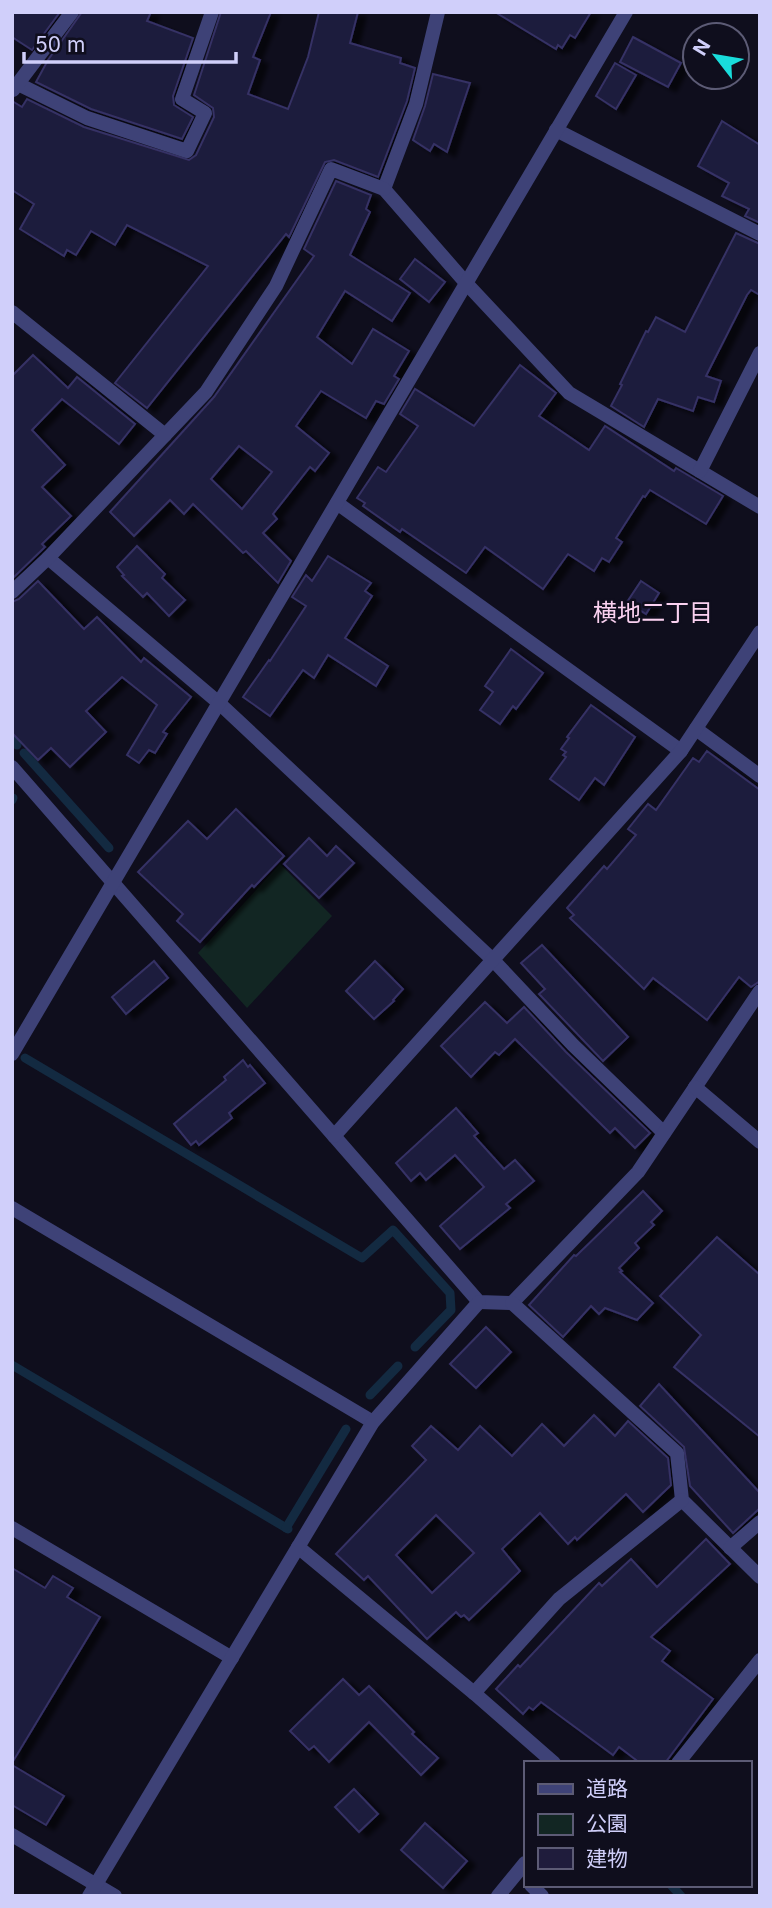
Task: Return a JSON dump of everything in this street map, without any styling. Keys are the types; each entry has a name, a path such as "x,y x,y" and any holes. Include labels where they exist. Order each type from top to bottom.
{"street":[{"path":"72,12 15,87 86,118 187,150 205,113 182,99 212,12"},
{"path":"384,189 416,104 438,12"},
{"path":"12,1054 625,12"},
{"path":"556,130 760,234"},
{"path":"12,592 48,558 206,392 276,286 331,169 384,189 466,283 569,393 760,507"},
{"path":"12,312 165,435"},
{"path":"700,471 760,354"},
{"path":"337,503 681,751"},
{"path":"48,558 219,703 493,960 573,1045 663,1133"},
{"path":"334,1136 681,751 760,632"},
{"path":"696,729 760,776"},
{"path":"12,767 479,1302 512,1303 677,1453 682,1500 760,1577"},
{"path":"512,1303 638,1172 760,991"},
{"path":"695,1087 760,1142"},
{"path":"12,1208 373,1422"},
{"path":"92,1890 373,1422 479,1302"},
{"path":"474,1693 559,1599 682,1500"},
{"path":"730,1548 760,1522"},
{"path":"12,1528 232,1658"},
{"path":"298,1547 552,1761"},
{"path":"680,1761 760,1661"},
{"path":"12,1835 92,1890 115,1896"},
{"path":"498,1896 522,1872"}],"green space":[{"path":"280,864 332,916 247,1008 198,953"}],"building":[{"path":"12,12 60,12 32,50 12,37"},
{"path":"82,12 151,12 147,21 193,38 173,96 174,105 193,117 182,139 91,109 36,82"},
{"path":"221,12 271,12 253,57 260,60 248,94 288,109 308,57 319,12 358,12 350,43 401,58 400,63 415,68 407,101 378,177 334,160 325,162 289,237 286,234 147,408 115,383 208,266 127,225 115,245 91,231 76,255 67,250 64,256 20,229 34,204 12,190 12,101 22,107 27,99 84,127 189,160 196,155 214,117 213,108 194,95"},
{"path":"495,12 591,12 575,38 570,35 562,48 558,45 556,49"},
{"path":"633,37 681,63 668,87 620,62"},
{"path":"615,63 636,75 616,109 596,96"},
{"path":"433,74 470,83 447,152 434,144 430,151 413,140"},
{"path":"722,121 760,145 760,223 745,216 749,209 722,196 729,183 698,166"},
{"path":"336,181 371,195 366,209 370,212 350,255 410,293 392,321 345,291 317,337 352,364 373,329 409,351 394,376 399,379 384,404 376,401 366,418 321,391 296,426 329,453 315,471 310,467 273,514 277,519 263,533 291,561 278,583 193,504 184,514 170,500 134,536 110,512 214,397 314,256 304,249","holes":["239,446 272,472 242,509 211,479"]},
{"path":"736,233 760,244 760,295 751,290 747,295 706,376 721,381 714,402 698,397 693,411 658,399 644,427 611,406 622,385 620,384 646,331 648,332 656,317 685,332"},
{"path":"415,259 445,282 429,302 400,279"},
{"path":"33,355 68,388 77,377 135,424 119,444 62,399 32,430 65,465 42,487 71,516 42,544 45,547 12,579 12,376"},
{"path":"520,365 556,393 539,416 589,450 605,426 674,471 676,468 723,496 706,524 650,490 643,496 616,538 622,542 609,562 602,558 594,571 568,554 543,589 485,547 466,573 363,506 365,503 357,498 378,467 386,472 418,426 400,414 415,389 474,426"},
{"path":"137,546 165,574 162,578 185,600 169,616 147,593 143,597 122,576 124,575 117,567"},
{"path":"328,556 371,583 365,591 372,596 345,638 388,666 376,686 328,655 314,678 303,670 270,716 243,697 306,606 292,597 306,575 312,581"},
{"path":"38,581 84,629 97,617 141,662 144,658 191,697 163,732 167,734 155,753 149,750 139,763 127,755 157,705 122,677 86,711 106,732 70,767 51,748 38,760 12,733 12,602"},
{"path":"641,581 659,593 646,614 627,602"},
{"path":"511,649 543,673 516,709 513,706 500,724 480,710 493,692 485,686"},
{"path":"591,705 635,737 604,785 595,778 579,800 550,779 566,757 563,755 566,752 561,749 569,738 567,737"},
{"path":"707,751 760,790 760,981 751,987 739,977 707,1020 653,978 644,989 570,918 574,915 567,908 604,866 607,869 636,835 628,829 648,804 656,810 693,758 699,762"},
{"path":"236,809 284,856 254,887 252,885 200,942 177,921 183,914 138,872 188,821 207,839"},
{"path":"309,838 327,856 336,846 354,863 319,898 284,864"},
{"path":"542,945 628,1037 603,1061 539,994 545,989 521,963"},
{"path":"154,961 168,978 126,1014 112,997"},
{"path":"375,961 403,989 374,1019 346,991"},
{"path":"485,1002 507,1023 524,1007 566,1052 650,1133 635,1148 615,1128 610,1133 515,1039 499,1055 495,1052 471,1077 441,1046"},
{"path":"243,1060 265,1083 229,1113 232,1118 199,1145 196,1141 191,1145 174,1124 226,1080 224,1077"},
{"path":"456,1108 478,1133 474,1136 504,1169 515,1160 534,1181 506,1204 510,1208 460,1249 440,1226 484,1187 455,1155 426,1180 420,1173 411,1181 396,1163"},
{"path":"643,1191 662,1211 651,1222 654,1225 635,1243 639,1248 619,1268 653,1303 637,1320 605,1308 599,1314 591,1306 563,1337 529,1305 574,1255"},
{"path":"717,1237 760,1275 760,1437 674,1367 701,1335 660,1296"},
{"path":"486,1327 511,1352 476,1388 450,1364"},
{"path":"659,1384 760,1493 760,1508 733,1533 690,1486 684,1447 640,1406"},
{"path":"594,1415 615,1436 628,1421 668,1458 671,1485 643,1512 626,1494 577,1540 575,1537 568,1544 540,1513 502,1549 520,1571 469,1620 456,1612 427,1639 368,1576 364,1580 336,1554 426,1460 412,1446 431,1426 458,1450 480,1426 512,1456 542,1424 564,1446","holes":["436,1515 474,1553 432,1593 396,1555"]},
{"path":"706,1539 730,1564 651,1637 670,1651 662,1661 713,1699 666,1761 637,1761 619,1747 613,1755 541,1702 533,1710 529,1707 523,1714 496,1689 599,1583 602,1586 631,1559 657,1587"},
{"path":"12,1568 45,1588 53,1576 73,1588 67,1597 100,1617 12,1763"},
{"path":"343,1679 359,1695 369,1686 414,1732 412,1734 438,1758 421,1775 369,1722 329,1762 314,1746 309,1750 290,1731"},
{"path":"12,1765 64,1796 46,1825 12,1805"},
{"path":"354,1789 378,1814 359,1832 335,1807"},
{"path":"425,1823 467,1861 443,1888 401,1850"}],"waterway":[{"path":"12,740 17,745"},
{"path":"24,753 109,848"},
{"path":"25,1058 362,1258 393,1230 450,1293 451,1310 415,1347"},
{"path":"12,1365 288,1529"},
{"path":"370,1395 398,1366"},
{"path":"286,1528 346,1429"},
{"path":"673,1887 681,1896"}],"district":[{"name":"横地二丁目","path":"653,612"}]}
